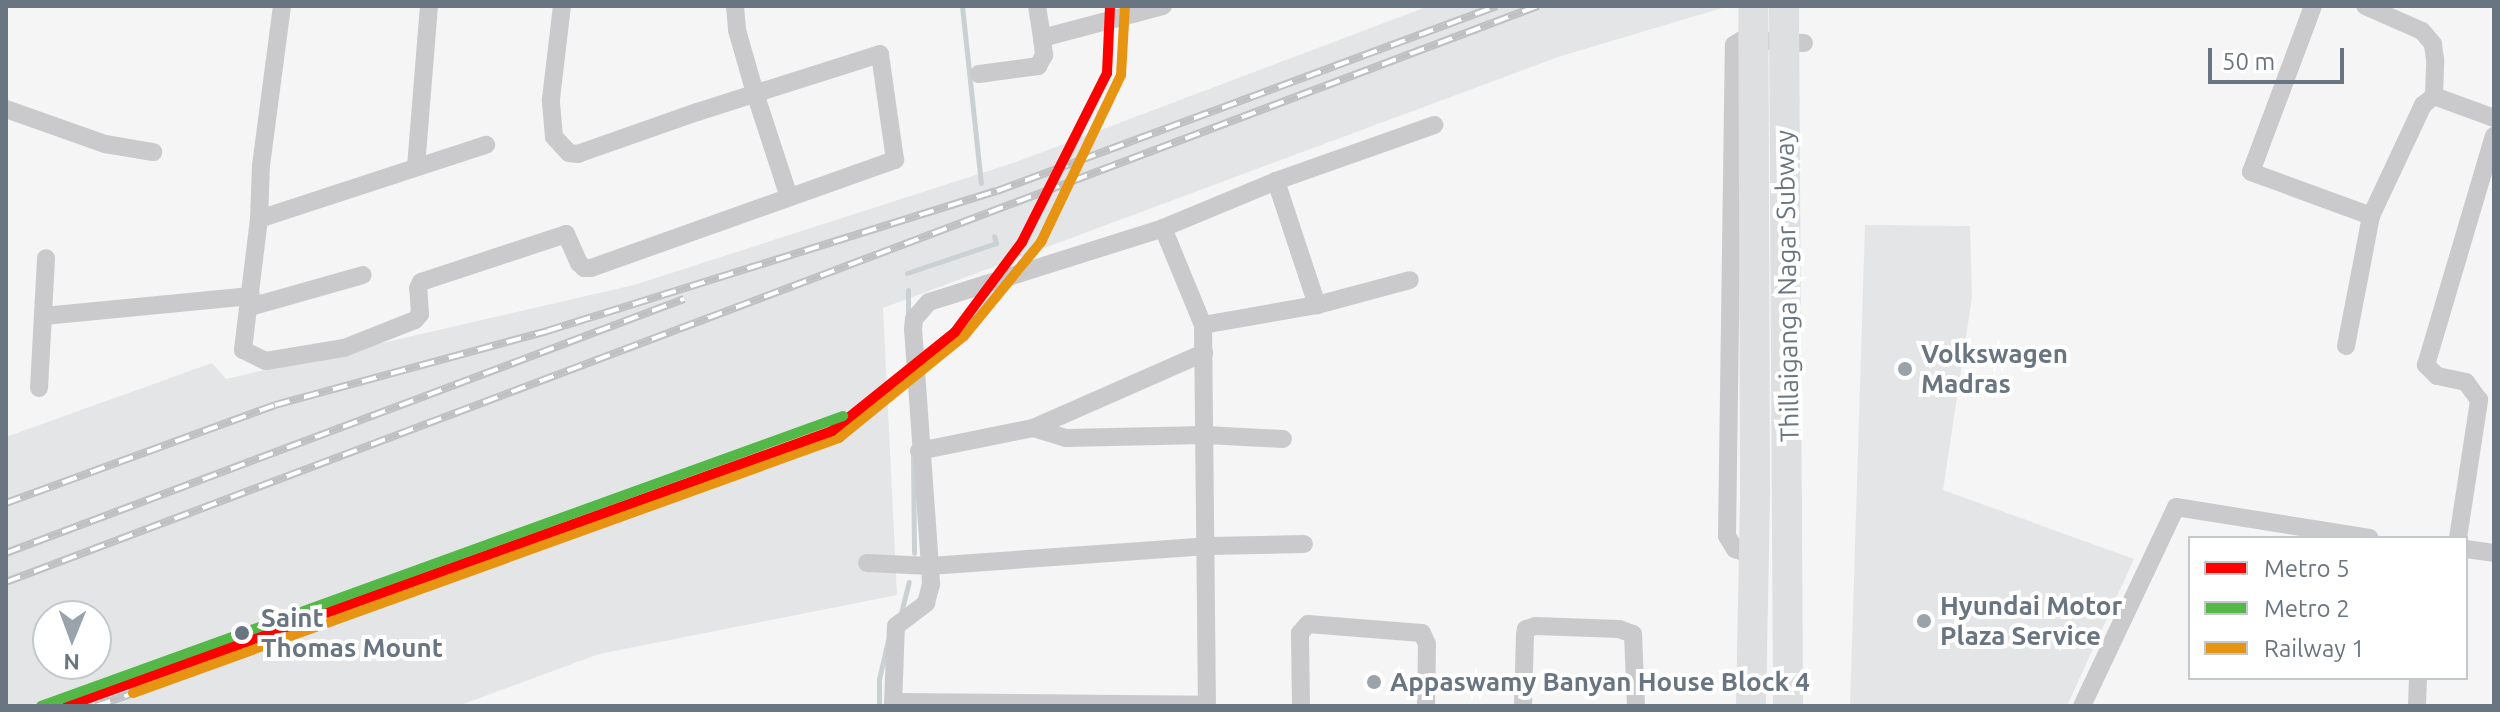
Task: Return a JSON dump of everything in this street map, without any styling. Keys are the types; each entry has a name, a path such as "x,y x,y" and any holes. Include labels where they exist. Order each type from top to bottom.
{"main road":[{"name":"Thillaiganga Nagar Subway","path":"1751,706 1753,6"},
{"name":"Thillaiganga Nagar Subway","path":"1784,6 1788,706"},
{"path":"1753,560 1788,566"}],"street":[{"path":"282,6 261,165 259,219 243,350 266,361 344,348 415,320 421,307 418,288 421,282 566,234 579,263 584,268 591,268 895,160 880,54 578,154 569,153 554,137 551,99 562,6"},
{"path":"416,167 429,6"},
{"path":"724,6 735,6 737,30 789,197"},
{"path":"979,74 1038,66 1044,55 1037,6"},
{"path":"1042,38 1163,6"},
{"path":"2313,6 2251,172 2371,216"},
{"path":"2365,6 2422,31 2433,44 2434,96"},
{"path":"1753,560 1735,549 1727,536 1734,45 1742,40 1802,43"},
{"path":"2346,346 2371,216 2423,105 2434,96"},
{"path":"2434,96 2494,118"},
{"path":"6,109 105,144 153,152"},
{"path":"1163,228 1203,325 1207,706 893,704 896,626 926,603 931,584 919,451 913,329 920,311 929,302 1163,228 1276,181 1434,125"},
{"path":"2458,536 2479,400 2466,382 2437,376 2426,365 2494,136"},
{"path":"259,219 486,145"},
{"path":"1276,181 1317,305"},
{"path":"39,388 46,258"},
{"path":"44,316 250,302 363,275"},
{"path":"1203,325 1317,305 1410,280"},
{"path":"919,451 1033,428 1204,353"},
{"path":"1033,428 1066,438 1205,435 1283,439"},
{"path":"2082,706 2176,507 2357,536"},
{"path":"867,563 930,566 1207,546 1304,544"},
{"path":"2468,549 2494,553"},
{"path":"1301,706 1300,633 1308,624 1422,633 1427,644 1426,706"},
{"path":"1523,706 1526,629 1536,626 1619,629 1633,634 1636,706"},
{"path":"2417,706 2418,680"}],"shaded area":[{"path":"1429,6 1729,6 1558,57 883,308 897,595 599,654 458,706 6,706 6,437 212,363 226,379 634,285 1016,162"},
{"path":"1865,225 1970,226 1972,297 1943,490 2134,559 2067,706 1850,706"}],"waterway":[{"path":"962,6 981,183"},
{"path":"907,273 996,243 994,236"},
{"path":"908,290 908,316"},
{"path":"913,454 914,553"},
{"path":"901,613 909,582"},
{"path":"879,706 879,679 888,640"}],"railway":[{"path":"6,503 275,405 547,331 997,191 1497,6"},
{"path":"6,582 1538,6"},
{"path":"6,553 684,299"},
{"path":"199,665 355,593"},
{"path":"315,620 346,611"},
{"path":"188,653 226,643"},
{"path":"48,706 128,677"},
{"path":"96,706 133,693"}],"metro line":[{"name":"5","path":"67,706 832,431 955,332 1022,242 1107,73 1110,6"},
{"name":"2","path":"41,706 843,416"}],"rail line":[{"name":"1","path":"133,693 839,438 964,336 1041,242 1121,75 1125,6"}],"place":[{"name":"Volkswagen Madras","path":"1905,369"},
{"name":"Hyundai Motor Plaza Service","path":"1924,621"},
{"name":"Saint Thomas Mount","path":"242,633"},
{"name":"Appaswamy Banyan House Block 4","path":"1374,682"}]}
